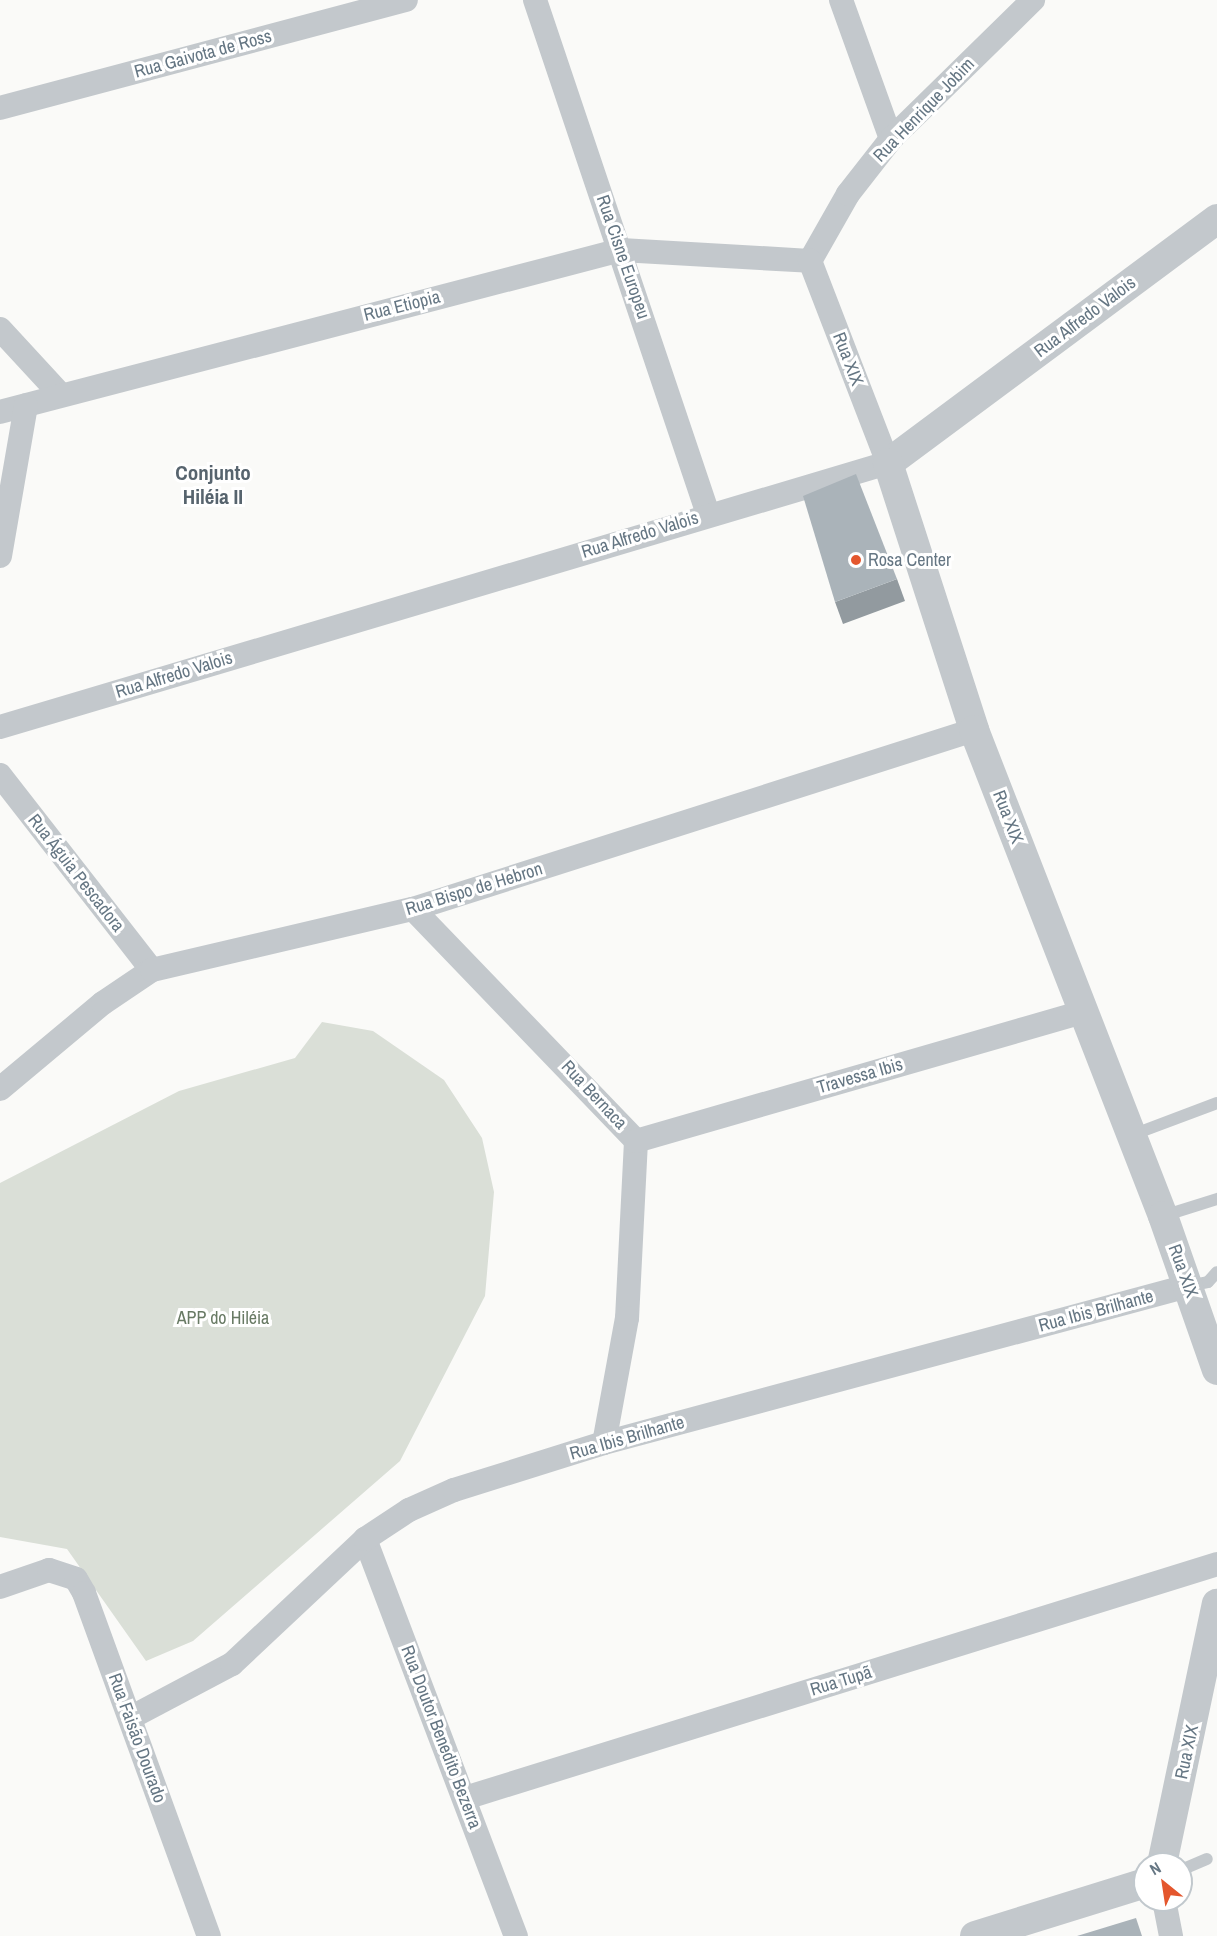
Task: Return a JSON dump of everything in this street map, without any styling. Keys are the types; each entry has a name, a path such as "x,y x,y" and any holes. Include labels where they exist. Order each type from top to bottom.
{"street":[{"name":"Rua Gaivota de Ross","path":"0,108 406,0"},
{"name":"Rua Cisne Europeu","path":"535,0 708,514"},
{"path":"841,0 891,139"},
{"name":"Rua Henrique Jobim","path":"810,261 848,194 891,139 1033,0"},
{"name":"Rua Alfredo Valois","path":"0,727 708,514 888,463 1217,219"},
{"name":"Rua Etiopia","path":"0,412 60,394 621,250 810,261"},
{"name":"Rua XIX","path":"810,261 888,463 975,730 1163,1216 1217,1370"},
{"path":"0,329 60,394"},
{"path":"0,556 26,405"},
{"name":"Rua Bispo de Hebron","path":"0,1089 103,1003 152,970 413,909 975,730"},
{"name":"Rua Águia Pescadora","path":"0,775 152,970"},
{"name":"Rua Bernaca","path":"413,909 636,1141 627,1318 604,1443"},
{"name":"Travessa Ibis","path":"636,1141 1083,1012"},
{"name":"Rua Ibis Brilhante","path":"130,1718 232,1664 365,1539 409,1510 454,1490 604,1443 1188,1286"},
{"name":"Rua Doutor Benedito Bezerra","path":"365,1539 516,1936"},
{"name":"Rua Tupã","path":"465,1798 1217,1564"},
{"name":"Rua Faisão Dourado","path":"0,1587 37,1574 62,1572 76,1580 130,1718 209,1936"},
{"name":"Rua XIX","path":"1165,1852 1217,1604"},
{"path":"975,1936 1133,1887"},
{"path":"1166,1912 1171,1936"}],"lane":[{"path":"1132,1135 1217,1103"},
{"path":"1163,1216 1217,1199"},
{"path":"1188,1286 1208,1282 1217,1272"},
{"path":"1193,1865 1207,1859"}],"green space":[{"name":"APP do Hiléia","path":"322,1022 373,1031 444,1080 482,1138 494,1192 485,1296 400,1461 193,1641 146,1661 67,1549 0,1537 0,1183 179,1091 295,1058"}],"building":[{"name":"Rosa Center","path":"856,474 897,579 835,602 803,496"},
{"path":"1136,1918 1142,1936 1077,1936"}],"place":[{"name":"Rosa Center","path":"856,560"}],"district":[{"name":"Conjunto Hiléia II","path":"213,485"}]}
